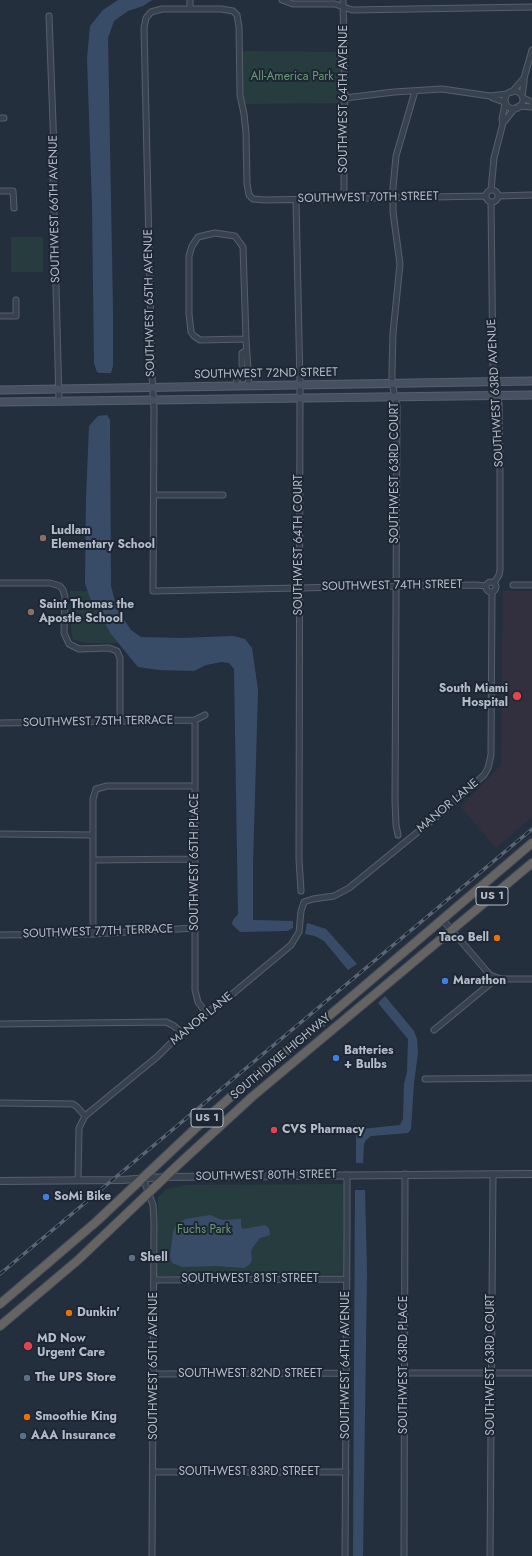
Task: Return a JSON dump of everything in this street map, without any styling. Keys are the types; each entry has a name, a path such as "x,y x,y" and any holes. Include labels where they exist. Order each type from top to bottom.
{"highway":[{"name":"SOUTH DIXIE HIGHWAY","path":"0,1304 82,1235 223,1103 323,1021 532,843"},
{"name":"SOUTH DIXIE HIGHWAY","path":"0,1326 78,1260 165,1176 237,1110 532,863"},
{"path":"297,1060 298,1048 319,1030 323,1021"}],"main road":[{"name":"SOUTHWEST 72ND STREET","path":"0,390 532,381"},
{"name":"SOUTHWEST 72ND STREET","path":"0,402 497,394 532,395"}],"street":[{"path":"190,0 190,9"},
{"path":"282,0 293,4 335,4 352,10 532,6"},
{"name":"SOUTHWEST 64TH AVENUE","path":"343,0 345,98 344,198"},
{"path":"442,0 442,7"},
{"name":"SOUTHWEST 70TH STREET","path":"190,9 226,9 235,12 239,22 240,95 246,128 246,180 248,192 251,197 261,200 296,200 486,196"},
{"name":"SOUTHWEST 65TH AVENUE","path":"153,592 153,400 144,28 148,15 158,10 190,9"},
{"name":"SOUTHWEST 66TH AVENUE","path":"50,16 59,402"},
{"path":"502,123 522,102 524,78 532,50"},
{"path":"512,92 524,78"},
{"path":"345,98 416,91 451,90 490,96 512,92 519,93 522,97 532,102"},
{"name":"SOUTHWEST 63RD COURT","path":"398,835 395,800 396,406 392,383 393,333 400,264 393,212 393,198 396,156 416,91"},
{"path":"498,196 496,201 491,202 487,200 486,196 487,192 491,190 496,143 502,123 506,94"},
{"path":"490,96 505,103 508,107 532,107"},
{"path":"491,190 495,191 498,196"},
{"path":"0,191 13,191 14,208"},
{"path":"498,196 532,195"},
{"name":"SOUTHWEST 64TH COURT","path":"296,200 300,385 299,871 301,891"},
{"name":"SOUTHWEST 63RD AVENUE","path":"488,768 491,751 492,592 496,588 494,583 499,575 500,567 500,430 499,404 493,371 491,202"},
{"path":"246,339 200,340 191,332 189,314 189,256 194,241 202,236 215,233 232,234 238,238 243,246 244,255 246,339 246,351 248,358 249,386"},
{"path":"0,316 16,316 16,300"},
{"path":"234,386 242,373 242,354 246,351"},
{"path":"154,496 223,495"},
{"path":"0,583 56,584 62,588 65,600 64,633 69,644 79,649 111,649 118,652 120,658 120,722"},
{"path":"492,592 488,591 486,586 489,583 494,583"},
{"path":"513,585 532,585"},
{"name":"SOUTHWEST 74TH STREET","path":"153,592 395,586 486,586"},
{"path":"195,720 206,715"},
{"name":"SOUTHWEST 75TH TERRACE","path":"0,723 195,720"},
{"name":"SOUTHWEST 65TH PLACE","path":"195,720 195,994 198,1002 206,1012"},
{"name":"MANOR LANE","path":"85,1116 158,1056 206,1012 225,999 291,945 298,934 301,909 306,901 313,898 334,896 349,888 479,780 488,768"},
{"path":"93,934 93,799 96,789 107,786 195,786"},
{"path":"0,834 93,835"},
{"path":"93,860 195,858"},
{"path":"442,919 490,975 497,978 532,979"},
{"name":"SOUTHWEST 77TH TERRACE","path":"0,936 93,934 195,928"},
{"path":"434,1030 497,978"},
{"path":"0,1024 166,1022 174,1026 182,1033"},
{"path":"425,1079 532,1078"},
{"path":"0,1104 73,1104 77,1106 85,1116 79,1128 78,1180"},
{"name":"SOUTHWEST 63RD PLACE","path":"404,1556 405,1174"},
{"name":"SOUTHWEST 63RD COURT","path":"490,1556 493,1174"},
{"name":"SOUTHWEST 80TH STREET","path":"0,1181 78,1180 165,1176 532,1174"},
{"name":"SOUTHWEST 64TH AVENUE","path":"345,1175 347,1184 345,1556"},
{"name":"SOUTHWEST 65TH AVENUE","path":"143,1178 154,1210 152,1556"},
{"name":"SOUTHWEST 81ST STREET","path":"154,1280 347,1279"},
{"name":"SOUTHWEST 82ND STREET","path":"154,1374 346,1373"},
{"path":"404,1373 532,1373"},
{"name":"SOUTHWEST 83RD STREET","path":"153,1472 346,1472"}],"shaded area":[{"name":"South Miami Hospital","path":"503,591 532,591 532,817 496,848 461,807 501,765"}],"green space":[{"name":"All-America Park","path":"242,51 341,52 343,103 244,104"},
{"path":"11,237 43,237 43,272 11,272"},
{"path":"70,591 88,591 111,634 118,643 87,643 73,640 71,629"},
{"name":"Fuchs Park","path":"344,1184 343,1275 157,1276 158,1197 167,1189 187,1185"}],"water":[{"path":"118,0 152,0 143,6 128,11 114,21 108,38 113,366 111,373 100,373 97,372 94,363 92,205 87,58 90,26 103,10"},
{"path":"107,415 110,420 111,586 117,609 131,630 141,637 181,638 233,636 245,639 252,648 258,690 253,864 253,920 293,921 293,928 287,931 240,932 232,924 233,920 238,914 234,669 229,663 221,662 206,665 194,671 159,670 138,667 111,634 90,598 85,583 89,426 98,416"},
{"path":"307,923 326,929 357,964 348,970 324,941 315,936 305,934"},
{"path":"385,996 414,1031 417,1039 418,1053 414,1083 411,1129 408,1133 371,1136 364,1144 363,1163 356,1163 356,1132 361,1129 400,1125 403,1119 408,1039 378,1003"},
{"path":"355,1190 365,1190 367,1273 363,1556 353,1556"},
{"path":"210,1215 222,1220 241,1219 241,1226 243,1229 265,1225 269,1228 270,1235 260,1238 253,1247 251,1252 252,1260 249,1265 244,1268 215,1266 182,1267 172,1263 170,1256 173,1232 176,1225 186,1219"}],"railway":[{"path":"0,1274 532,829"}],"place":[{"name":"Ludlam Elementary School","path":"43,538"},
{"name":"Saint Thomas the Apostle School","path":"31,612"},
{"name":"South Miami Hospital","path":"517,696"},
{"name":"Taco Bell","path":"497,938"},
{"name":"Marathon","path":"445,981"},
{"name":"Batteries + Bulbs","path":"336,1058"},
{"name":"CVS Pharmacy","path":"274,1130"},
{"name":"SoMi Bike","path":"46,1197"},
{"name":"Shell","path":"132,1258"},
{"name":"Dunkin'","path":"69,1313"},
{"name":"MD Now Urgent Care","path":"28,1346"},
{"name":"The UPS Store","path":"27,1378"},
{"name":"Smoothie King","path":"27,1417"},
{"name":"AAA Insurance","path":"23,1436"}]}
